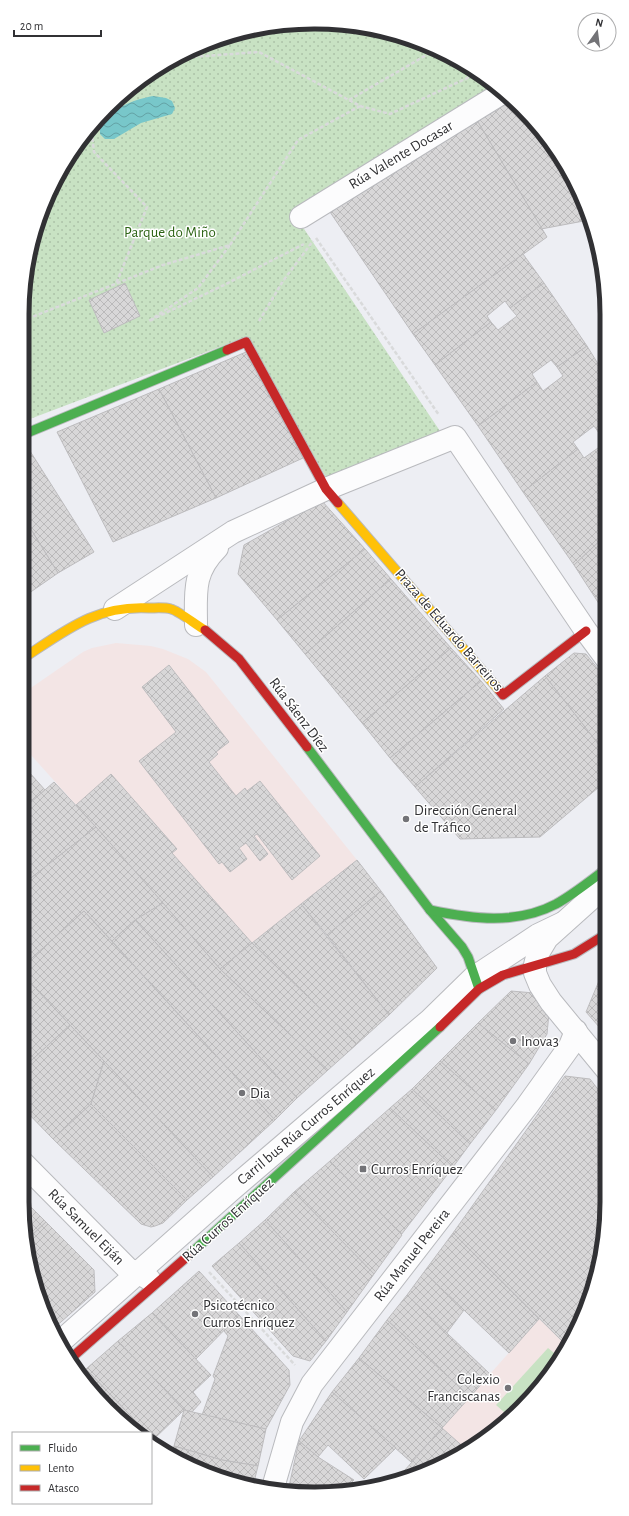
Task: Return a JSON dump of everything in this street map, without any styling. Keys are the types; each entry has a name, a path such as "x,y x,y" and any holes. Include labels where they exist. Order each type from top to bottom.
{"street":[{"name":"Rúa Valente Docasar","path":"301,216 498,96"},
{"path":"29,433 246,342 326,489"},
{"path":"115,609 233,532 326,489 454,437 600,650"},
{"name":"Praza de Eduardo Barreiros","path":"326,489 503,695 586,631"},
{"path":"196,626 195,591 198,575 213,552 233,532"},
{"name":"Rúa Sáenz Díez","path":"29,654 73,626 97,614 115,609 136,607 172,609 196,626 209,632 239,659 430,910 467,954 476,984"},
{"path":"430,910 472,918 506,918 538,911 568,896 600,873"},
{"path":"600,890 546,938 538,953 535,965 535,973 540,985 551,1002 600,1061"},
{"name":"Carril bus Rúa Curros Enríquez","path":"64,1339 147,1277 231,1190 430,1020 538,935 563,923"},
{"name":"Rúa Curros Enríquez","path":"74,1355 147,1277 192,1254 451,1017 476,984 504,974 554,961 574,954 600,938"},
{"name":"Rúa Manuel Pereira","path":"274,1484 292,1422 312,1384 527,1106 570,1046 576,1031"},
{"name":"Rúa Samuel Eiján","path":"29,1169 129,1270 147,1277"}],"path":[{"path":"185,60 191,57 259,52 360,106 390,114 471,76"},
{"path":"349,100 429,53"},
{"path":"316,238 149,322 198,288 230,245 298,140 360,106"},
{"path":"92,136 94,152 147,206 116,284"},
{"path":"301,216 454,437"},
{"path":"246,342 283,281 316,238"},
{"path":"29,318 163,265 230,245"},
{"path":"192,1254 288,1358"}],"shaded area":[{"path":"116,643 151,646 188,659 206,672 357,860 220,969 29,753 29,689 83,652 92,648"},
{"name":"Colexio Franciscanas","path":"539,1319 564,1341 552,1360 529,1390 503,1416 473,1439 462,1446 442,1428"}],"green space":[{"name":"Parque do Miño","path":"314,29 352,31 370,34 406,44 441,58 473,77 494,93 294,214 444,437 329,482 246,337 29,419 29,314 31,277 34,259 44,223 58,188 77,156 100,126 126,100 156,77 172,67 188,58 223,44 259,34 277,31"},
{"path":"548,1348 556,1354 529,1390 506,1413 496,1405"}],"water":[{"path":"153,96 166,98 172,101 175,108 172,114 141,123 114,139 105,139 100,134 100,126 114,112 138,100"}],"building":[{"path":"503,100 529,126 552,156 571,188 584,221 541,229 475,117"},
{"path":"475,117 547,237 413,334 330,212"},
{"path":"523,254 544,283 510,308 505,301 487,316 491,322 435,365 413,334"},
{"path":"125,283 140,316 104,333 89,300"},
{"path":"544,283 587,346 557,367 551,360 532,374 537,382 478,426 435,365 491,322 498,330 517,316 510,308"},
{"path":"587,346 600,367 600,432 599,433 594,426 573,442 578,449 523,492 478,426 537,382 543,391 563,376 557,367"},
{"path":"246,352 303,458 216,498 159,389"},
{"path":"159,389 216,498 113,542 57,432"},
{"path":"600,447 600,541 574,565 523,492 578,449 584,458"},
{"path":"29,452 94,552 58,573 29,526"},
{"path":"322,501 365,549 277,620 238,574 244,545"},
{"path":"29,526 58,573 29,593"},
{"path":"600,541 600,605 574,565"},
{"path":"365,549 391,579 305,654 277,620"},
{"path":"391,579 451,648 362,723 305,654"},
{"path":"451,648 481,681 390,758 362,723"},
{"path":"574,653 586,654 600,672 600,746 545,676"},
{"path":"169,665 229,742 216,752 218,754 209,762 236,796 245,788 247,791 260,781 320,856 292,880 257,834 254,836 268,854 260,861 246,843 239,848 247,859 230,872 222,862 219,864 139,761 176,732 142,687"},
{"path":"545,676 600,746 600,786 540,837 460,839 415,787"},
{"path":"481,681 504,709 415,787 390,758"},
{"path":"29,772 45,790 29,804"},
{"path":"111,774 177,849 172,853 252,943 220,969 76,805"},
{"path":"54,782 96,827 29,880 29,804"},
{"path":"96,827 163,903 135,920 112,941 84,911 29,961 29,880"},
{"path":"357,860 381,891 327,935 301,904"},
{"path":"381,891 437,968 389,1015 327,935"},
{"path":"163,903 220,969 328,1070 297,1098 135,920"},
{"path":"301,904 389,1015 357,1044 252,943"},
{"path":"84,911 275,1120 213,1177 29,981 29,961"},
{"path":"135,920 297,1098 275,1120 112,941"},
{"path":"252,943 357,1044 328,1070 220,969"},
{"path":"600,978 600,1028 586,1012"},
{"path":"29,981 70,1025 29,1063"},
{"path":"511,991 534,993 549,1013 547,1034 529,1064 478,1023"},
{"path":"478,1023 529,1064 496,1110 440,1061"},
{"path":"70,1025 104,1061 91,1104 53,1139 29,1114 29,1063"},
{"path":"104,1061 213,1177 187,1200 91,1104"},
{"path":"440,1061 496,1110 470,1144 412,1089"},
{"path":"565,1076 590,1079 600,1092 600,1202 598,1239 595,1257 585,1293 571,1328 563,1342 453,1233"},
{"path":"412,1089 470,1144 453,1167 390,1108"},
{"path":"91,1104 187,1200 163,1223 151,1227 141,1224 53,1139"},
{"path":"390,1108 453,1167 401,1235 330,1161"},
{"path":"330,1161 402,1235 374,1274 294,1192"},
{"path":"294,1192 374,1274 347,1312 265,1220"},
{"path":"29,1205 46,1222 31,1236"},
{"path":"265,1220 347,1312 326,1341 239,1243"},
{"path":"46,1222 94,1270 95,1292 57,1326 44,1293 34,1257 31,1236"},
{"path":"453,1233 539,1319 509,1353 424,1272"},
{"path":"239,1243 326,1341 310,1361 293,1356 212,1266"},
{"name":"Psicotécnico Curros Enríquez","path":"199,1271 239,1315 196,1359 152,1313"},
{"path":"424,1272 464,1310 446,1334 407,1295"},
{"path":"407,1295 490,1374 470,1397 387,1320"},
{"path":"152,1313 211,1375 193,1392 201,1402 192,1412 184,1410 118,1341"},
{"path":"239,1315 289,1370 290,1385 266,1429 202,1415 215,1379 213,1376 228,1336 224,1331"},
{"path":"387,1320 470,1397 442,1428 359,1358"},
{"path":"118,1341 184,1410 155,1438 152,1436 152,1432 145,1431 86,1369"},
{"path":"359,1358 442,1428 411,1462 332,1392"},
{"path":"86,1369 145,1431 126,1416 100,1390 85,1370"},
{"path":"332,1392 396,1448 364,1479 328,1445 318,1457 299,1441"},
{"path":"184,1410 266,1429 258,1466 222,1460 174,1446"},
{"path":"442,1428 462,1446 441,1458 402,1473"},
{"path":"299,1441 318,1457 354,1480 351,1483 362,1483 314,1487 289,1486"},
{"path":"174,1446 222,1460 258,1466 254,1481 223,1472 188,1458 173,1450"}],"traffic: fast":[{"path":"29,432 227,350"},
{"path":"307,747 430,910 462,947 468,957 479,989"},
{"path":"430,910 478,918 510,918 525,915 541,911 556,904 576,892 600,874"},
{"path":"189,1255 440,1027"}],"traffic: slow":[{"path":"338,503 499,690"},
{"path":"29,654 67,630 96,615 130,608 168,608 178,612 205,630"}],"traffic: jam":[{"path":"227,350 246,342 326,489 338,503"},
{"path":"205,630 239,659 307,747"},
{"path":"499,690 503,695 586,631"},
{"path":"440,1027 479,989 503,975 574,954 600,938"},
{"path":"74,1355 189,1255"}],"place":[{"name":"Dirección General de Tráfico","path":"406,819"},
{"name":"Inova3","path":"513,1041"},
{"name":"Dia","path":"242,1093"},
{"name":"Curros Enríquez","path":"363,1169"},
{"name":"Psicotécnico Curros Enríquez","path":"195,1314"},
{"name":"Colexio Franciscanas","path":"508,1388"}]}
